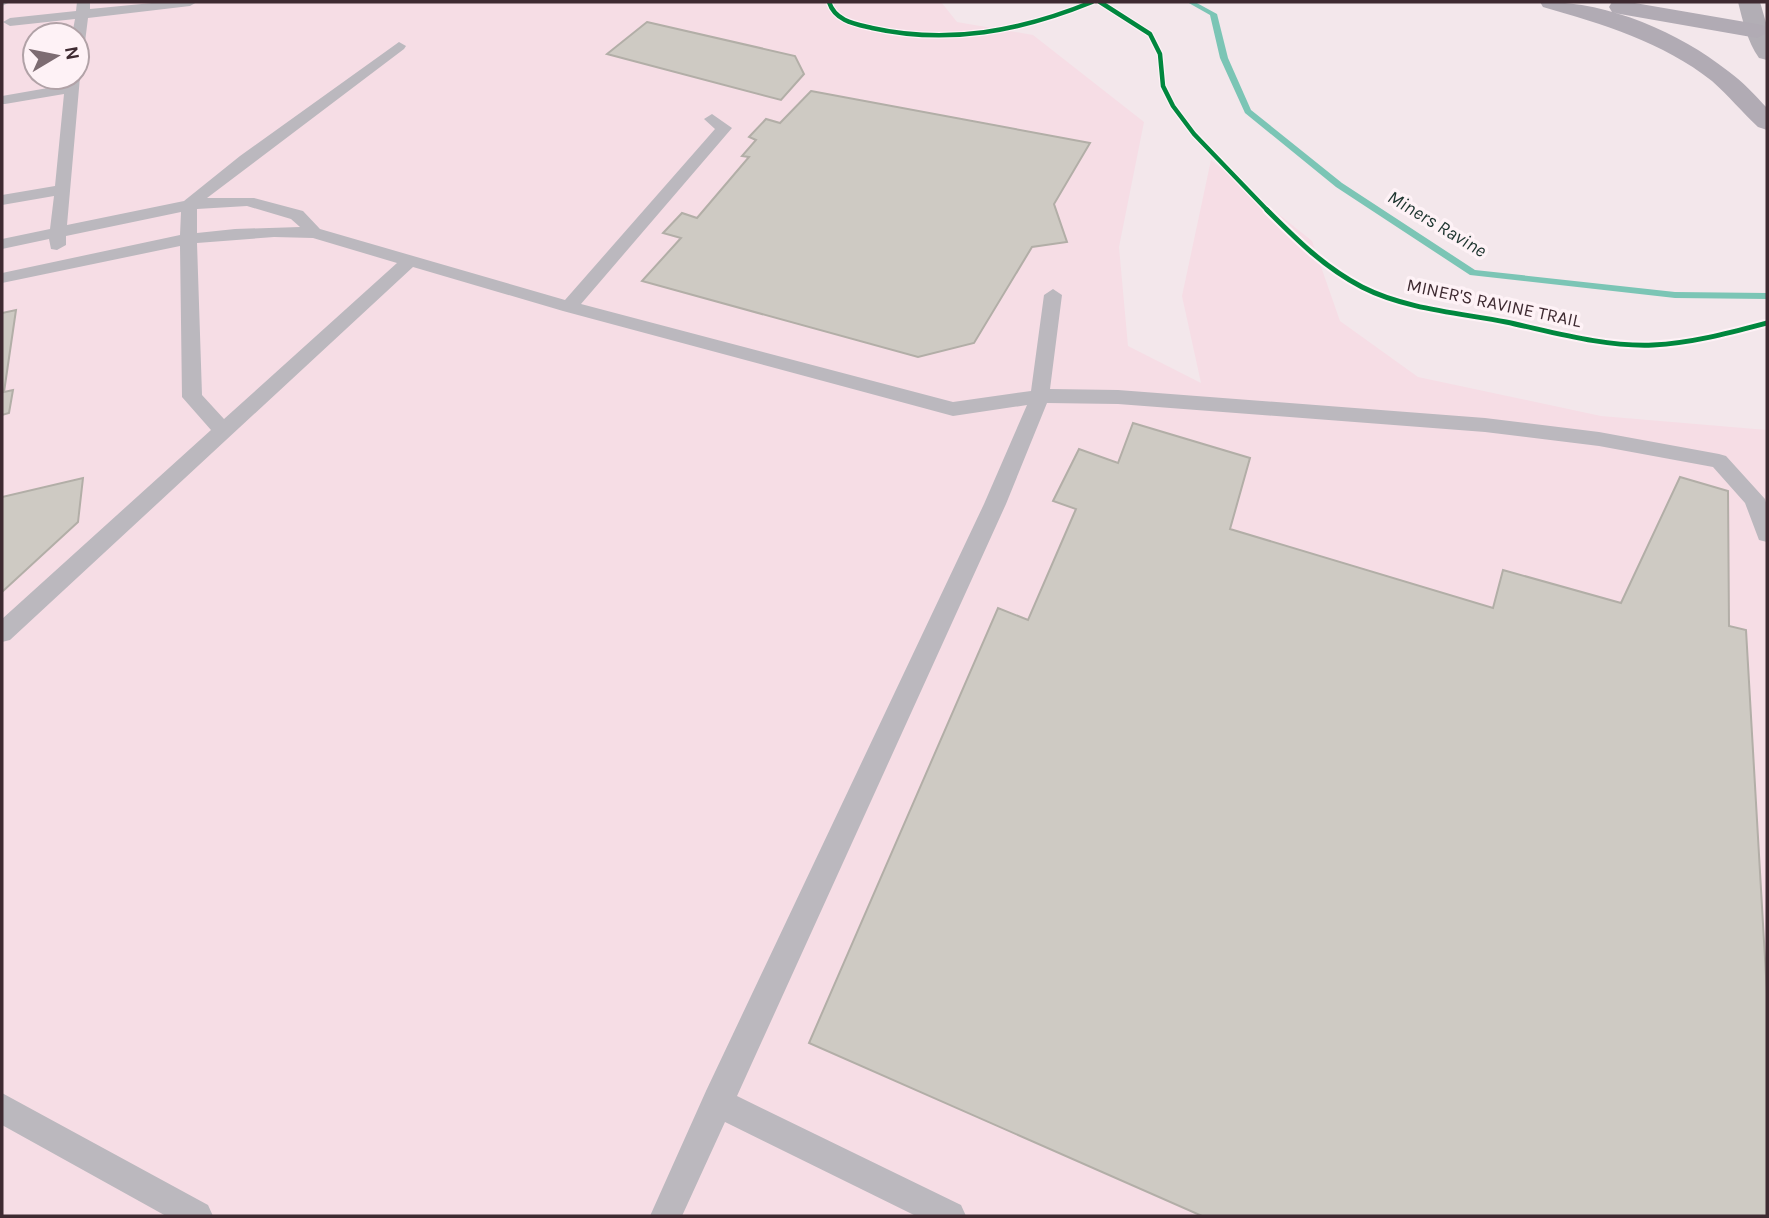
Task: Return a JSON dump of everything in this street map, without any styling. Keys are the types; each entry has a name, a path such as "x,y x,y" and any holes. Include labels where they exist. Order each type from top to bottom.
{"highway":[{"path":"1551,2 1611,20 1679,50 1720,76 1767,122"},
{"path":"1594,2 1764,32"}],"main road":[{"path":"1749,2 1764,32 1767,53"}],"lane":[{"path":"10,22 83,7 117,13 190,2"},
{"path":"188,205 399,46"},
{"path":"5,100 40,91"},
{"path":"55,267 71,91"},
{"path":"569,307 724,128 712,119"},
{"path":"2,201 62,190"},
{"path":"2,244 188,205 247,201 297,215 314,233"},
{"path":"188,205 192,397 224,431"},
{"path":"2,278 188,237 275,230 314,233 569,307 953,409 1040,396 1118,397 1485,425 1599,439 1719,461 1754,499 1767,534"},
{"path":"2,633 410,261"},
{"path":"666,1216 989,516 1040,396 1053,295"},
{"path":"717,1102 950,1216"},
{"path":"2,1108 197,1216"}],"shaded area":[{"path":"2,2 941,2 957,22 1033,35 1144,122 1119,247 1128,346 1201,383 1182,296 1211,160 1312,241 1340,321 1418,377 1601,416 1767,430 1767,1216 2,1216"}],"building":[{"path":"647,22 795,56 804,74 781,100 607,54"},
{"path":"811,91 1090,143 1054,204 1067,242 1032,247 974,343 918,357 642,281 681,238 663,233 682,213 697,218 749,157 742,156 756,140 749,137 766,119 780,123"},
{"path":"16,310 4,392 13,390 9,413 2,415 2,313"},
{"path":"1133,423 1250,458 1230,529 1493,608 1503,570 1621,603 1680,477 1728,491 1729,626 1746,630 1767,993 1767,1216 1202,1216 809,1043 998,608 1028,620 1076,509 1053,501 1079,449 1118,463"},
{"path":"83,478 78,522 2,592 2,497"}],"waterway":[{"name":"Miners Ravine","path":"1190,2 1213,14 1224,58 1248,111 1339,185 1473,273 1675,295 1767,296"}],"cycle path":[{"path":"829,2 837,15 861,25 890,32 949,36 1008,29 1065,13 1092,2"},
{"name":"MINER'S RAVINE TRAIL","path":"1100,2 1150,34 1160,54 1163,86 1173,106 1194,134 1304,248 1327,267 1364,288 1407,303 1607,342 1650,345 1691,342 1767,323"}]}
